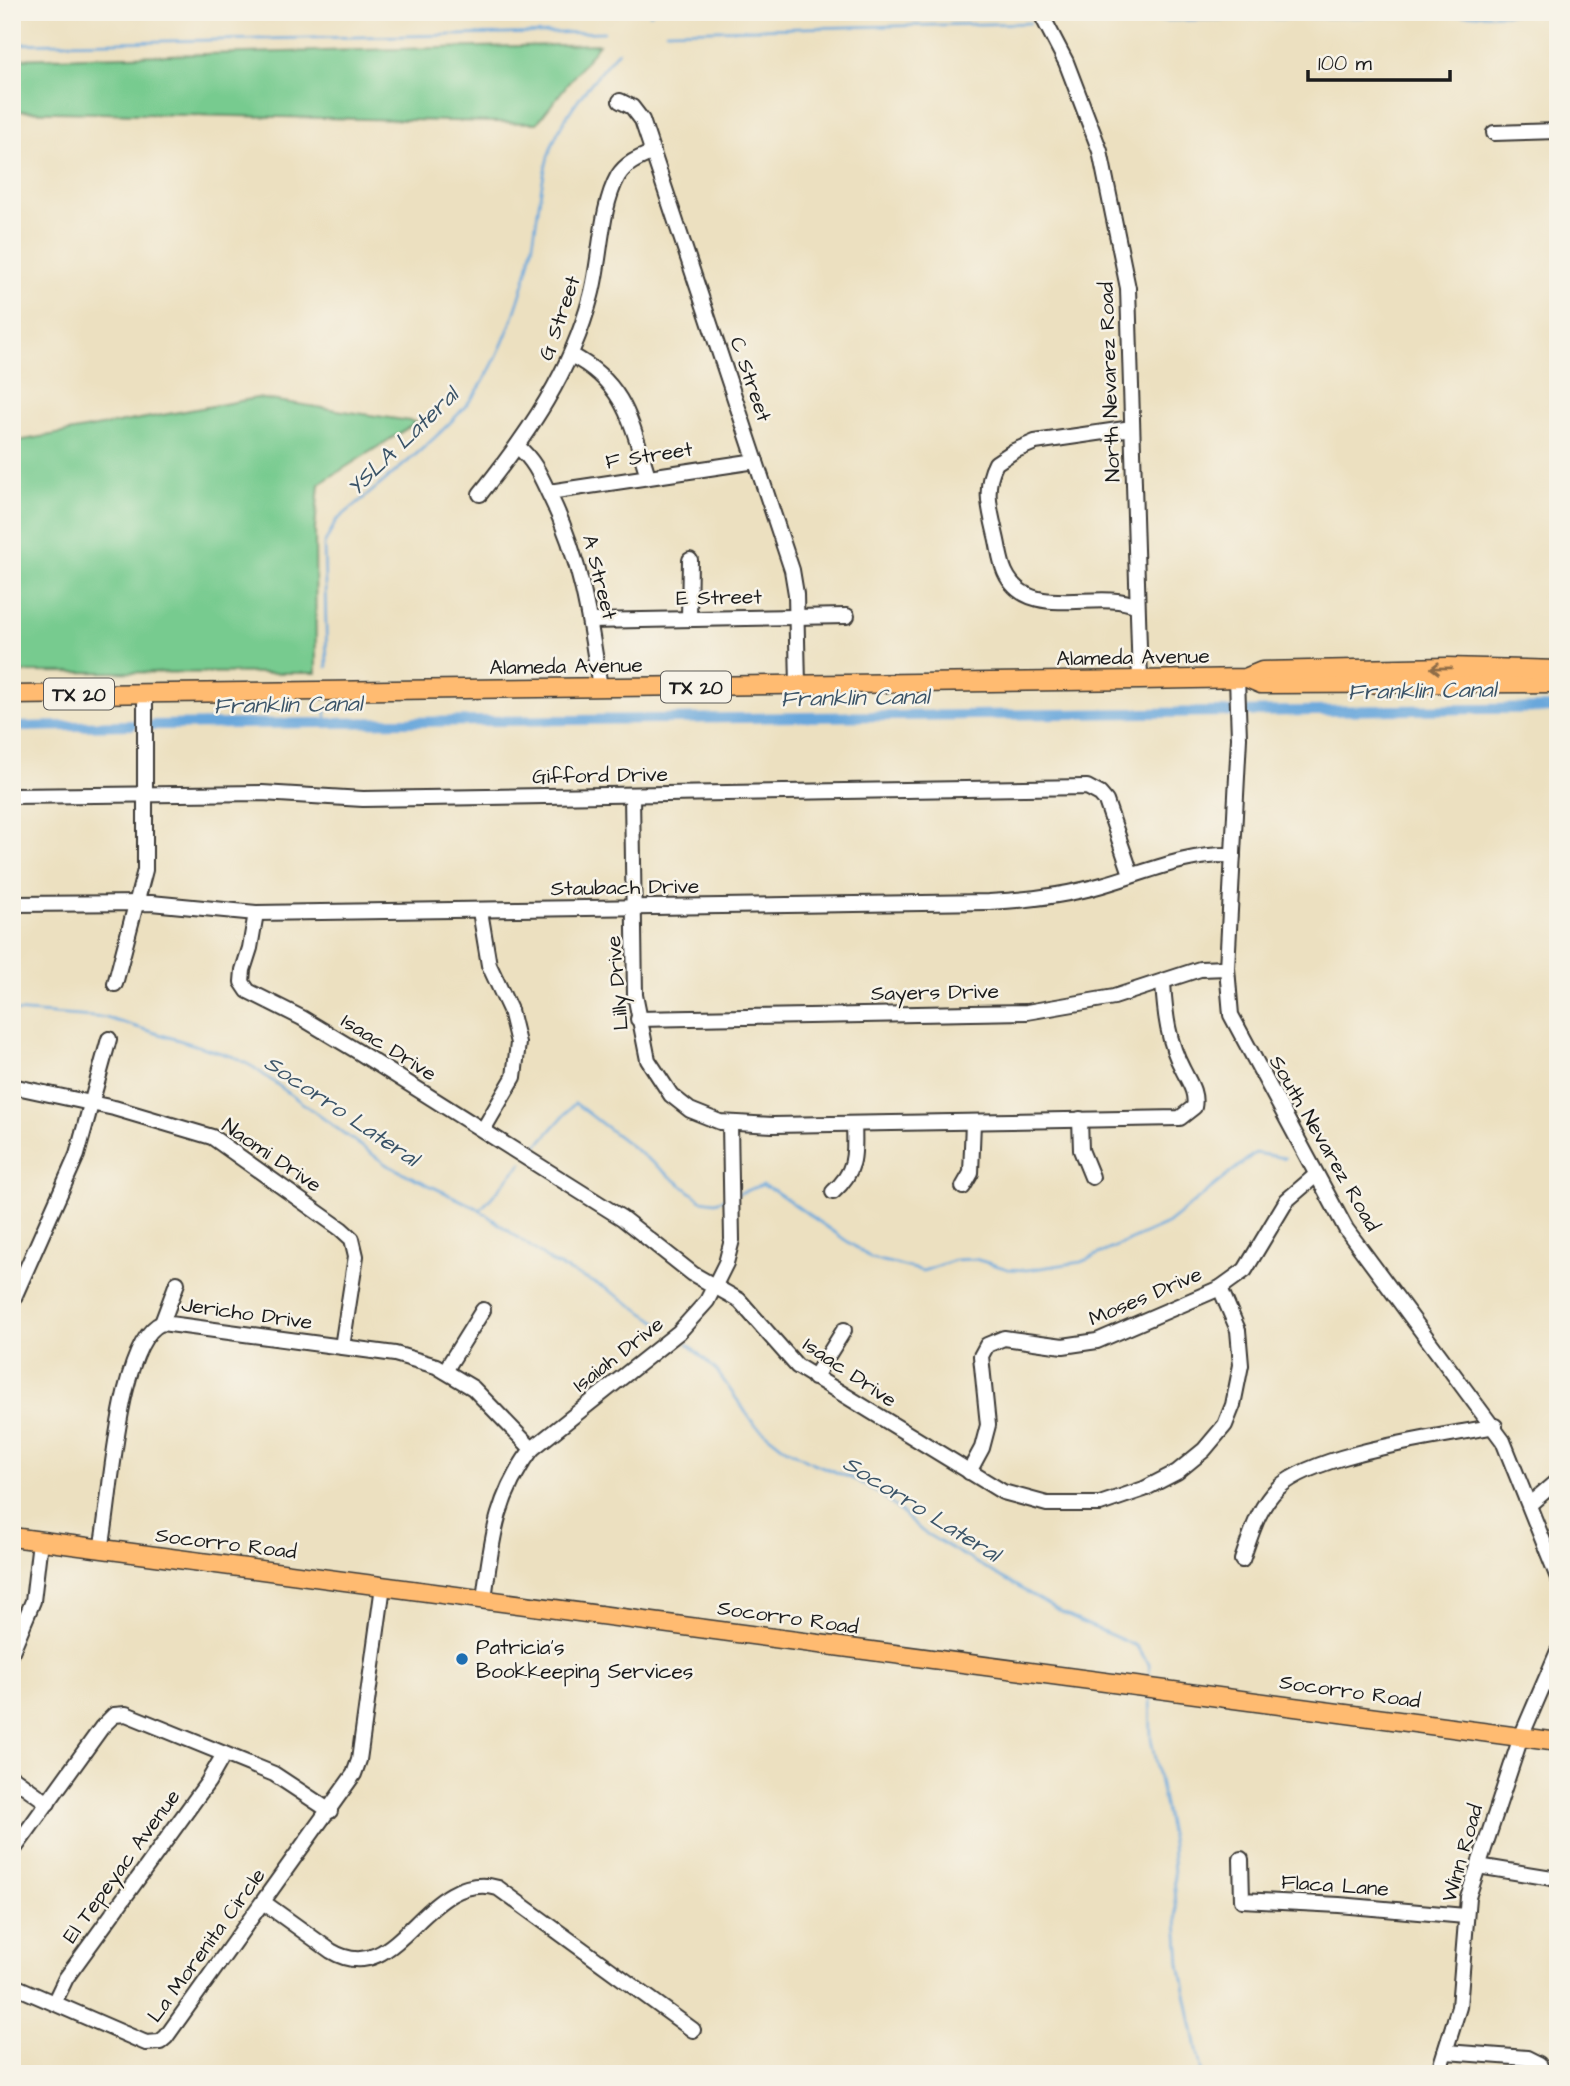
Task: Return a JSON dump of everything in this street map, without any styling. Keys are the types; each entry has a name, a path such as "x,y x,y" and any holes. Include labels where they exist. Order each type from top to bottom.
{"main road":[{"name":"Alameda Avenue","path":"1240,682 1262,671 1447,667 1558,670"},
{"name":"Alameda Avenue","path":"12,695 1140,680 1262,684 1558,683"},
{"name":"Socorro Road","path":"12,1537 1558,1742"}],"street":[{"name":"North Nevarez Road","path":"1041,12 1062,53 1100,151 1128,288 1140,680"},
{"name":"C Street","path":"620,101 638,113 653,152 792,570 798,686"},
{"path":"1494,134 1558,131"},
{"name":"G Street","path":"480,494 518,447 542,410 571,355 592,293 612,189 629,164 653,152"},
{"path":"571,355 595,368 620,396 648,475"},
{"path":"1132,428 1023,446 996,463 987,490 1004,570 1023,594 1044,601 1120,599 1137,606"},
{"name":"A Street","path":"518,447 533,461 575,550 590,621 600,688"},
{"name":"F Street","path":"549,492 648,475 756,461"},
{"path":"689,618 690,560"},
{"name":"E Street","path":"590,621 847,616"},
{"name":"South Nevarez Road","path":"1240,682 1236,722 1239,737 1227,968 1227,992 1235,1026 1346,1229 1495,1426 1530,1504 1558,1578"},
{"path":"115,984 145,870 145,694"},
{"name":"Gifford Drive","path":"12,796 262,793 363,799 1087,787 1106,801 1131,874"},
{"name":"Lilly Drive","path":"632,795 638,1020 651,1068 671,1095 708,1119 730,1123 854,1124 1080,1119 1171,1120 1186,1115 1194,1107 1194,1093 1179,1062 1166,1024 1163,983"},
{"name":"Staubach Drive","path":"12,904 137,903 256,913 1044,899 1106,884 1194,856 1233,855"},
{"path":"480,911 489,964 510,1010 518,1044 513,1077 483,1130"},
{"name":"Isaac Drive","path":"256,913 243,970 243,982 248,991 302,1018 630,1223 693,1274 750,1309 797,1366 969,1472 1016,1496 1047,1504 1069,1505 1119,1499 1177,1472 1217,1435 1236,1398 1241,1365 1238,1330 1220,1288"},
{"name":"Sayers Drive","path":"638,1020 1027,1012 1114,997 1200,969 1227,968"},
{"path":"12,1303 77,1155 109,1039"},
{"name":"Naomi Drive","path":"12,1086 92,1102 212,1137 348,1235 356,1256 342,1347"},
{"path":"1080,1119 1081,1150 1092,1177"},
{"path":"963,1187 971,1173 973,1122"},
{"name":"Isaiah Drive","path":"484,1599 496,1516 510,1481 532,1449 679,1332 694,1318 715,1286 732,1240 730,1123"},
{"path":"833,1192 851,1173 855,1161 854,1124"},
{"name":"Moses Drive","path":"969,1472 982,1448 988,1425 981,1356 987,1345 1004,1338 1063,1346 1097,1341 1220,1288 1252,1262 1287,1200 1316,1175"},
{"path":"162,1323 177,1283"},
{"path":"445,1371 483,1310"},
{"name":"Jericho Drive","path":"101,1549 125,1390 148,1334 162,1323 395,1354 445,1371 473,1388 532,1449"},
{"path":"814,1378 844,1330"},
{"path":"1242,1560 1261,1511 1280,1486 1331,1461 1495,1426"},
{"path":"1530,1504 1558,1480"},
{"path":"12,1651 33,1601 40,1541"},
{"name":"La Morenita Circle","path":"12,1985 146,2043 160,2042 349,1784 359,1759 383,1586"},
{"name":"Winn Road","path":"1438,2074 1459,2007 1465,1916 1478,1866 1521,1737 1558,1651"},
{"path":"12,1852 102,1727 117,1714 126,1714 293,1784 330,1811"},
{"name":"El Tepeyac Avenue","path":"54,2003 66,1978 208,1782 224,1754"},
{"path":"12,1777 48,1803"},
{"name":"Flaca Lane","path":"1241,1859 1242,1900 1465,1916"},
{"path":"1478,1866 1558,1879"},
{"path":"263,1902 342,1958 357,1960 377,1956 391,1947 455,1890 484,1884 498,1888 693,2030"},
{"path":"1446,2052 1527,2058 1539,2064 1544,2074"}],"green space":[{"path":"599,44 537,123 12,111 12,59"},
{"path":"257,398 417,422 319,484 315,528 316,673 12,672 12,442"}],"waterway":[{"path":"1073,22 1558,13"},
{"path":"666,31 1030,23"},
{"path":"12,44 604,32"},
{"name":"YSLA Lateral","path":"327,667 324,545 336,521 436,436 455,418 483,382 504,341 524,283 553,142 577,101 618,51"},
{"name":"Franklin Canal","path":"153,725 1558,708"},
{"name":"YSLA Lateral","path":"326,710 326,723"},
{"name":"Franklin Canal","path":"12,727 132,725"},
{"name":"Socorro Lateral","path":"12,1011 107,1018 234,1057 253,1067 387,1165 477,1208 553,1263 607,1289 664,1326"},
{"path":"529,1155 575,1103 701,1200 715,1202 727,1198"},
{"path":"737,1194 762,1185 775,1191 871,1258 923,1271 955,1260 975,1259 1008,1269 1027,1270 1081,1262 1167,1224 1255,1153 1285,1158"},
{"path":"480,1210 522,1163"},
{"name":"Socorro Lateral","path":"688,1344 717,1371 754,1424 782,1446 811,1462 858,1481 884,1497 923,1532 1070,1617 1136,1646 1149,1664 1150,1679"},
{"name":"Socorro Lateral","path":"1150,1696 1151,1739 1172,1844 1180,1964 1202,2074"}],"place":[{"name":"Patricia's Bookkeeping Services","path":"462,1659"}]}
